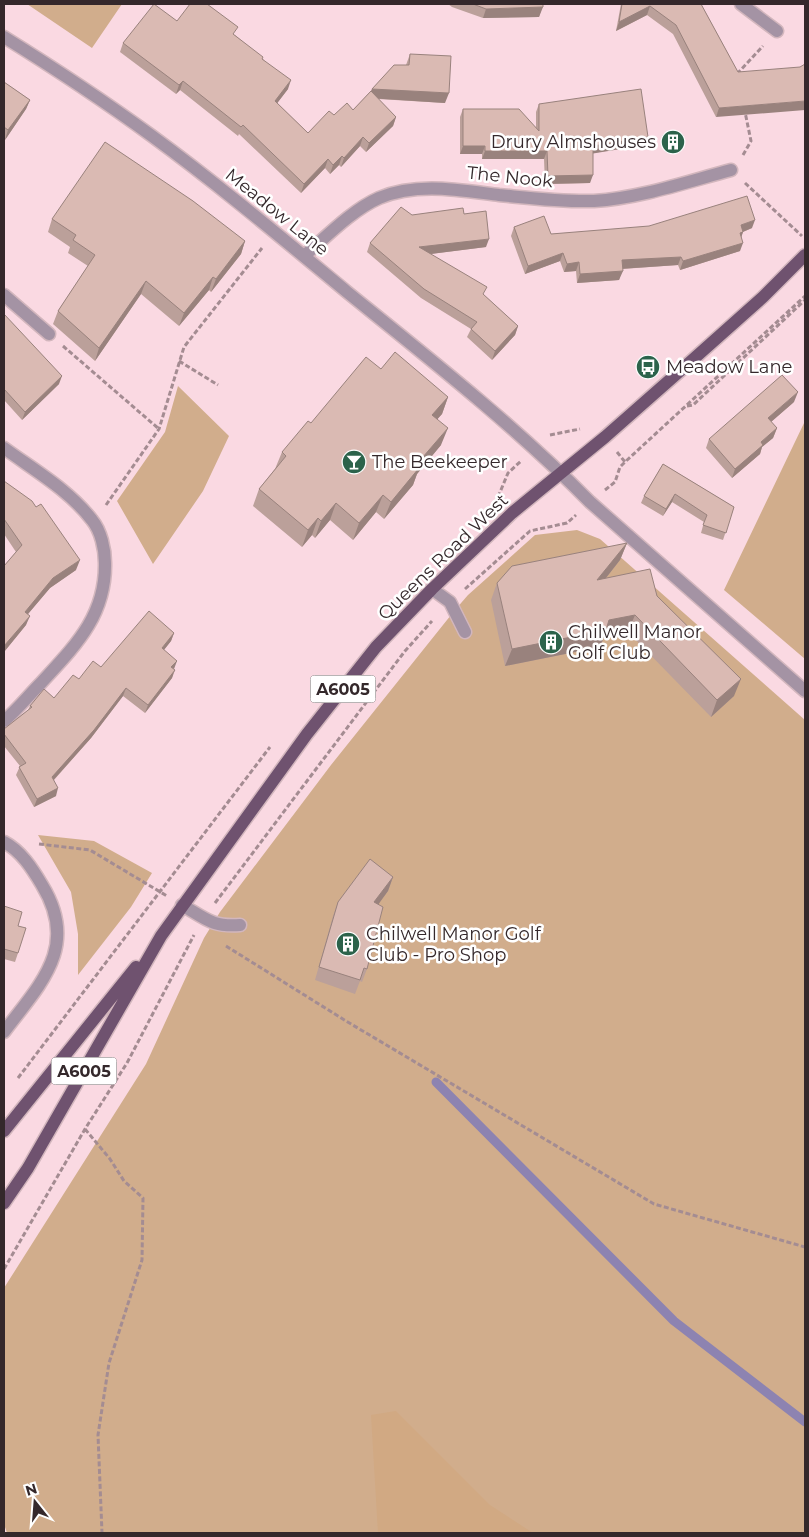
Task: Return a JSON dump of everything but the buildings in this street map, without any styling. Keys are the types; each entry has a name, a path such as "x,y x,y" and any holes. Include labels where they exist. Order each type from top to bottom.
{"main road":[{"name":"Queens Road West","path":"4,1203 28,1168 161,936 307,734 376,647 432,589 512,513 605,437 763,297 805,255"},
{"name":"Queens Road West","path":"4,1131 161,936"}],"street":[{"path":"741,4 777,31"},
{"name":"Meadow Lane","path":"4,37 40,59 152,136 304,256 435,364 560,472 590,502 805,691"},
{"name":"The Nook","path":"304,256 362,208 378,198 400,191 441,188 508,196 593,201 652,192 731,170"},
{"path":"4,296 49,334"},
{"path":"4,448 71,498 93,521 105,552 105,579 102,596 90,625 66,656 4,721"},
{"path":"432,589 450,602 465,632"},
{"path":"4,842 13,847 22,856 44,887 57,920 58,934 54,958 46,976 4,1032"},
{"path":"182,905 212,923 226,926 240,925"}],"path":[{"path":"738,83 736,74 777,31"},
{"path":"745,109 751,141 746,152 731,170 805,239"},
{"path":"93,521 158,428 184,347 274,232"},
{"path":"4,1269 85,1129 127,1062 204,918 405,651 450,602 530,531 567,523 614,482 620,466 805,296"},
{"path":"684,407 693,405 805,300"},
{"path":"49,334 158,428"},
{"path":"180,361 218,386"},
{"path":"32,843 90,850 182,905"},
{"path":"222,944 346,1021 654,1204 805,1247"},
{"path":"85,1129 110,1159 124,1181 143,1198 142,1260 109,1363 98,1435 102,1533"}],"shaded area":[{"path":"27,4 122,4 92,48"},
{"path":"178,386 229,436 203,491 153,564 117,501 165,432"},
{"path":"805,421 805,659 724,590"},
{"path":"577,530 600,539 805,720 805,1533 7,1533 4,1524 4,1288 146,1064 204,938 220,912 331,765 468,595 535,535"},
{"path":"38,835 94,841 152,873 131,907 78,975 78,934 71,892"},
{"path":"396,1411 490,1505 533,1533 378,1533 371,1415"}],"waterway":[{"path":"436,1082 674,1321 805,1422"}],"place":[{"name":"Drury Almshouses","path":"673,142"},
{"name":"Meadow Lane","path":"648,367"},
{"name":"The Beekeeper","path":"354,462"},
{"name":"Chilwell Manor Golf Club","path":"551,642"},
{"name":"Chilwell Manor Golf Club - Pro Shop","path":"348,944"}]}
